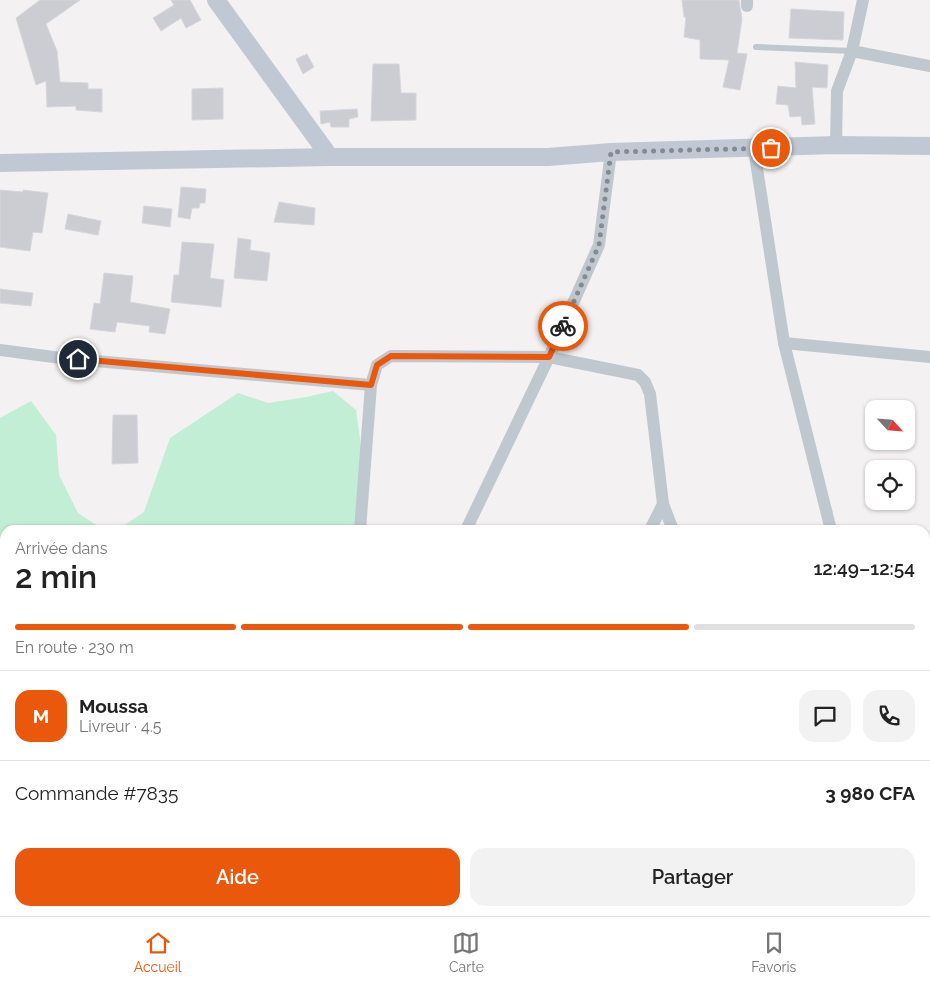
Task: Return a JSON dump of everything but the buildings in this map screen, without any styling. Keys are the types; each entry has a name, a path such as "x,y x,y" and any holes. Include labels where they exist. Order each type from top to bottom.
{"main road":[{"path":"216,0 330,157"},
{"path":"0,163 330,157 548,157 611,152 836,145 930,146"}],"street":[{"path":"836,145 837,90 852,51 863,0"},
{"path":"852,51 930,66"},
{"path":"754,148 784,342 830,525"},
{"path":"468,525 549,357 599,245 611,152"},
{"path":"784,342 930,358"},
{"path":"0,350 61,358 371,385"},
{"path":"360,525 371,385 377,365 391,356 549,357 638,375 645,382 650,394 663,504 671,525"},
{"path":"652,525 663,504"}],"lane":[{"path":"756,47 852,51"}],"green space":[{"path":"333,391 356,410 363,460 355,525 124,525 144,512 170,438 238,393 268,403"},
{"path":"31,401 56,435 59,475 78,513 96,525 0,525 0,418"}],"way so far":[{"path":"563,326 599,245 611,152 771,148"}],"route":[{"path":"78,359 371,385 377,365 391,356 549,357 563,326"}]}
